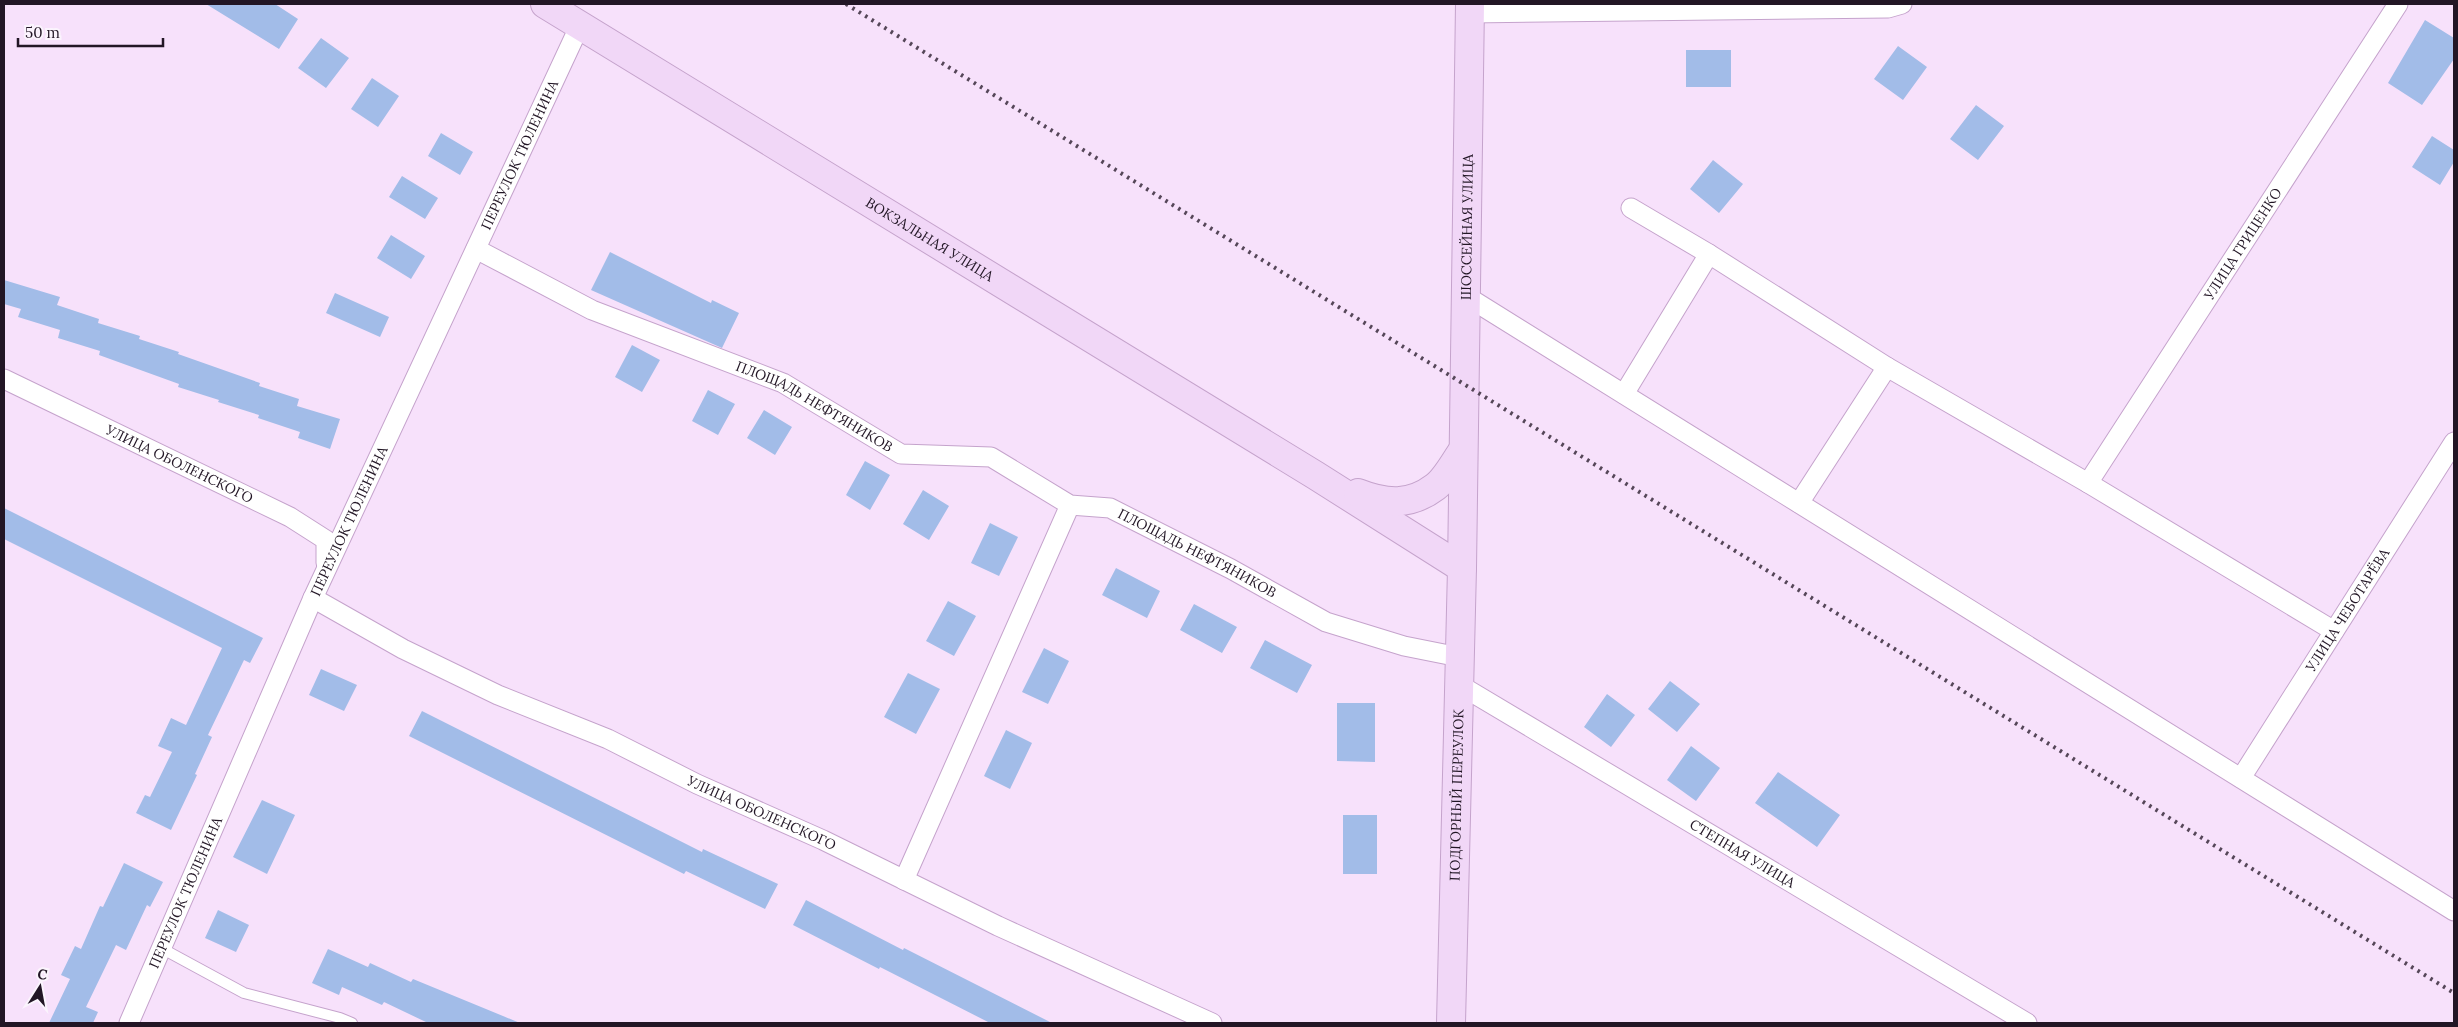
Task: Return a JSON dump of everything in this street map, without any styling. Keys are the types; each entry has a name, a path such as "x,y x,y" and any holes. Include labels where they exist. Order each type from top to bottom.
{"main road":[{"name":"ВОКЗАЛЬНАЯ УЛИЦА","path":"545,4 1315,475"},
{"name":"ШОССЕЙНАЯ УЛИЦА","path":"1462,568 1470,8"},
{"path":"1315,475 1375,500 1403,503 1435,487 1464,450"},
{"path":"1315,475 1462,568"},
{"name":"ПОДГОРНЫЙ ПЕРЕУЛОК","path":"1451,1023 1462,568"}],"street":[{"path":"1470,8 1888,8 1902,4"},
{"name":"УЛИЦА ГРИЦЕНКО","path":"2088,483 2398,4"},
{"name":"ПЕРЕУЛОК ТЮЛЕНИНА","path":"129,1023 326,568 580,25"},
{"path":"1631,208 1709,254 1887,367 2088,483 2334,631"},
{"name":"ПЛОЩАДЬ НЕФТЯНИКОВ","path":"476,249 592,310 783,383 902,454 991,457 1070,505 1110,508 1231,568 1326,622 1404,646 1459,657"},
{"path":"1624,394 1709,254"},
{"path":"1466,296 2454,911"},
{"path":"1799,503 1887,367"},
{"name":"УЛИЦА ОБОЛЕНСКОГО","path":"4,379 290,516 326,540 326,568"},
{"name":"УЛИЦА ЧЕБОТАРЁВА","path":"2241,778 2454,442"},
{"path":"904,880 1070,505"},
{"name":"УЛИЦА ОБОЛЕНСКОГО","path":"313,598 403,649 489,691 608,739 697,784 823,840 998,926 1212,1023"},
{"name":"СТЕПНАЯ УЛИЦА","path":"1458,684 2027,1023"}],"lane":[{"path":"161,948 244,993 340,1018 352,1023"}],"building":[{"path":"206,4 275,4 298,19 279,49"},
{"path":"2425,20 2454,38 2454,59 2422,105 2388,83"},
{"path":"321,38 349,58 326,88 298,68"},
{"path":"1898,46 1927,67 1903,100 1874,79"},
{"path":"1686,50 1731,50 1731,87 1686,87"},
{"path":"372,78 399,96 378,127 351,109"},
{"path":"1976,105 2004,126 1978,160 1950,139"},
{"path":"441,133 473,152 460,175 428,156"},
{"path":"2432,136 2454,150 2454,162 2440,185 2412,167"},
{"path":"1713,160 1743,184 1719,213 1690,189"},
{"path":"402,176 438,198 425,219 389,197"},
{"path":"391,235 425,256 411,279 377,258"},
{"path":"610,252 711,303 712,300 739,313 722,348 591,290"},
{"path":"4,280 60,297 57,305 99,319 98,323 140,336 139,339 260,383 259,386 299,399 297,406 340,419 330,449 298,438 300,432 258,418 259,415 178,387 179,384 99,355 100,351 58,338 60,330 18,317 21,309 4,304"},
{"path":"335,293 389,317 380,337 326,313"},
{"path":"632,345 660,360 642,392 615,377"},
{"path":"708,390 735,404 718,435 692,421"},
{"path":"764,410 792,427 775,455 747,438"},
{"path":"865,461 890,475 870,510 846,495"},
{"path":"923,490 949,506 929,540 903,524"},
{"path":"4,508 263,638 250,663 244,660 208,735 212,737 195,774 197,775 171,830 136,813 145,795 150,797 172,752 158,746 171,718 186,725 222,648 4,539"},
{"path":"990,523 1018,537 999,576 971,563"},
{"path":"1116,568 1160,591 1147,618 1102,595"},
{"path":"948,601 976,616 954,656 926,641"},
{"path":"1194,604 1237,627 1222,653 1180,630"},
{"path":"1265,640 1312,665 1297,693 1250,668"},
{"path":"1044,648 1069,661 1048,704 1022,692"},
{"path":"321,669 357,685 344,711 309,695"},
{"path":"908,673 940,689 916,734 884,717"},
{"path":"1670,681 1700,704 1677,732 1648,709"},
{"path":"1607,694 1635,715 1611,747 1584,727"},
{"path":"1337,703 1375,703 1375,762 1337,761"},
{"path":"422,711 702,852 703,849 778,884 765,909 686,871 684,874 409,736"},
{"path":"1006,730 1032,743 1010,789 984,776"},
{"path":"1691,746 1720,768 1696,801 1667,780"},
{"path":"1778,772 1840,815 1817,847 1755,803"},
{"path":"262,800 295,815 267,874 233,857"},
{"path":"1343,815 1377,815 1377,874 1343,874"},
{"path":"124,863 163,882 150,907 147,905 126,950 116,945 86,1007 98,1012 93,1023 49,1023 70,979 61,975 75,946 81,949 100,906 103,907"},
{"path":"806,900 1052,1023 990,1023 880,967 879,969 793,925"},
{"path":"218,910 249,925 236,952 205,938"},
{"path":"328,949 368,967 370,963 411,982 413,979 520,1023 428,1023 384,1002 382,1005 342,987 339,995 312,983"}],"railway":[{"path":"846,4 2454,993"}]}
